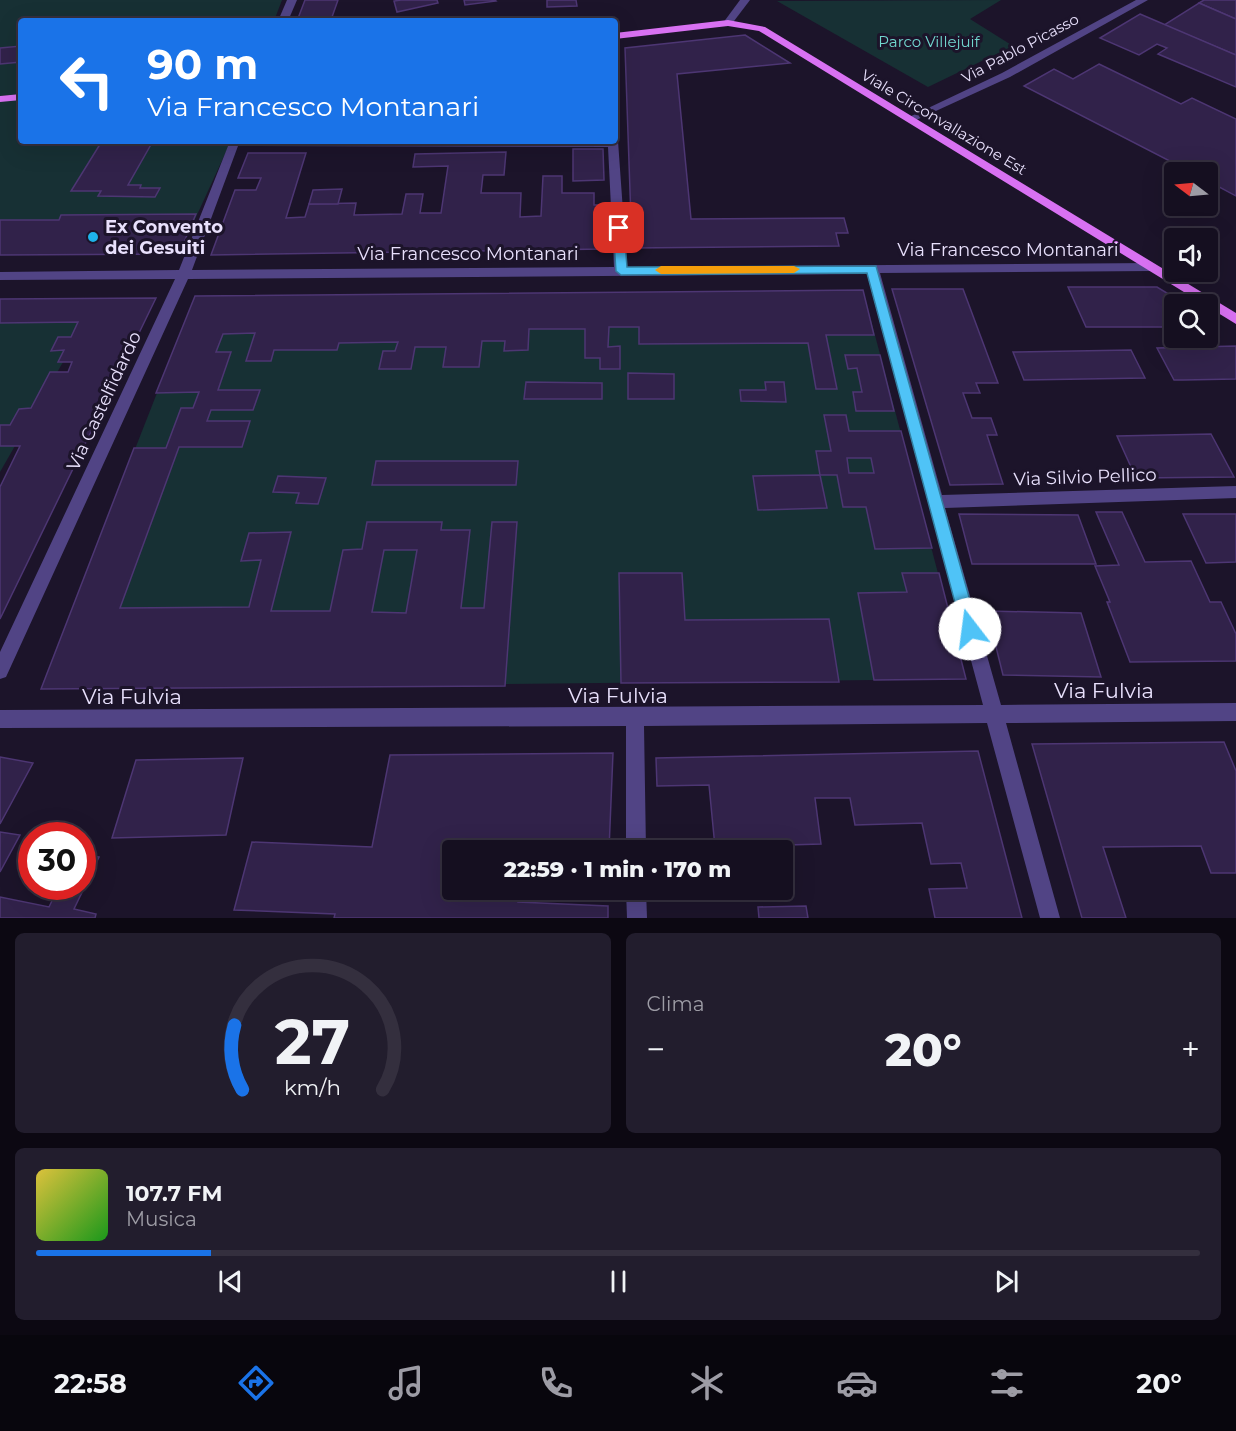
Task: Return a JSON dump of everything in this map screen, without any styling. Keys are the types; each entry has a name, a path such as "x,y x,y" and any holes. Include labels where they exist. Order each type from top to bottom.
{"main road":[{"name":"Viale Circonvallazione Est","path":"618,36 728,23 762,29 1236,319"},
{"path":"0,99 18,97"}],"street":[{"path":"284,18 292,0"},
{"path":"728,23 745,0"},
{"name":"Via Pablo Picasso","path":"910,119 1006,75 1143,0"},
{"name":"Via Castelfidardo","path":"0,670 184,274 234,144"},
{"path":"613,144 621,271"},
{"name":"Via Francesco Montanari","path":"0,276 1153,267"},
{"path":"872,269 1050,918"},
{"name":"Via Silvio Pellico","path":"935,502 1236,492"},
{"name":"Via Fulvia","path":"0,719 1236,712"},
{"path":"635,717 636,840"},
{"path":"636,900 637,918"}],"green space":[{"path":"0,0 282,0 275,18 18,18 18,94 0,96"},
{"name":"Parco Villejuif","path":"1001,0 970,19 1013,46 928,87 777,1"},
{"path":"18,98 18,144 230,144 179,254 0,255 0,100"},
{"path":"863,290 966,679 41,689 195,296"},
{"path":"90,315 0,472 0,316"}],"building":[{"path":"305,0 338,0 332,17 298,18"},
{"path":"437,0 438,3 397,12 394,1"},
{"path":"464,0 495,0 496,1 465,5"},
{"path":"547,0 576,0 577,6 547,7"},
{"path":"1204,0 1236,0 1236,19 1199,3"},
{"path":"1199,3 1236,19 1236,55 1164,25"},
{"path":"1140,14 1236,55 1236,87 1158,54 1167,48 1157,44 1139,55 1100,38"},
{"path":"745,35 790,63 677,74 691,219 844,218 848,233 836,233 839,246 632,248 625,48"},
{"path":"18,46 18,62 0,64 0,48"},
{"path":"1099,64 1181,104 1192,98 1236,119 1236,196 1218,186 1218,162 1172,162 1024,86 1054,69 1073,79"},
{"path":"100,144 151,144 128,185 141,185 140,188 160,188 155,197 98,196 101,191 71,191"},
{"path":"573,149 603,149 604,180 573,181"},
{"path":"506,152 504,175 483,175 481,193 521,193 520,217 541,216 543,176 562,176 562,193 594,193 594,205 603,205 603,249 211,255 235,190 256,190 261,178 238,178 248,153 306,153 286,218 305,217 309,204 356,203 354,215 402,214 406,194 423,194 420,213 441,213 448,166 413,167 415,154"},
{"path":"342,189 338,204 309,204 313,190"},
{"name":"Ex Convento dei Gesuiti","path":"196,214 179,254 0,255 0,220 59,220 61,215"},
{"path":"1068,287 1157,287 1169,294 1164,294 1164,327 1086,327"},
{"path":"892,289 963,289 998,383 976,383 980,393 963,393 972,418 991,418 997,435 987,435 1003,484 950,485"},
{"path":"863,290 874,335 826,335 837,389 816,389 808,343 639,344 639,327 609,327 608,347 620,346 620,369 600,369 600,358 585,358 585,329 529,329 528,350 504,351 505,341 482,341 479,367 443,367 446,347 415,347 411,369 379,369 383,351 395,351 398,342 339,343 337,350 274,350 271,361 246,361 255,333 223,334 216,352 231,352 218,390 260,390 253,410 211,410 207,421 250,421 242,447 179,447 120,608 249,607 261,560 241,561 249,533 291,532 271,611 330,611 343,550 362,549 367,522 442,522 441,530 470,530 461,608 484,608 492,522 517,522 505,686 41,689 134,448 166,448 181,408 193,408 199,392 156,393 195,296","holes":["384,550 417,550 406,613 372,612"]},
{"path":"156,298 0,619 0,487 20,446 0,446 0,425 10,425 19,409 31,408 50,372 68,372 72,362 58,362 64,350 51,351 58,337 71,337 78,322 0,323 0,299"},
{"path":"1236,346 1236,379 1174,380 1157,348 1218,348"},
{"path":"1131,350 1145,378 1024,380 1013,352"},
{"path":"845,355 880,355 894,411 856,411 853,392 862,392 857,368 848,369"},
{"path":"628,373 674,374 674,399 628,399"},
{"path":"526,382 602,383 602,399 524,399"},
{"path":"765,382 784,382 786,402 741,401 740,390 766,390"},
{"path":"824,415 846,415 849,431 901,431 932,548 875,549 866,507 843,507 837,475 820,475 816,451 831,451","holes":["847,458 871,458 874,473 849,473"]},
{"path":"1211,434 1234,477 1136,478 1117,436"},
{"path":"376,461 518,461 516,485 372,485"},
{"path":"820,475 827,508 758,510 753,476"},
{"path":"278,476 326,478 318,504 296,503 299,493 273,492"},
{"path":"1096,512 1122,512 1145,562 1191,561 1210,602 1221,602 1236,634 1236,661 1130,662 1095,566 1119,565"},
{"path":"959,514 1078,515 1096,564 972,564"},
{"path":"1183,514 1236,514 1236,562 1206,563"},
{"path":"619,573 682,573 685,620 829,619 839,682 621,683"},
{"path":"902,573 939,573 966,679 874,680 858,593 907,592"},
{"path":"987,611 1081,613 1101,677 1003,675"},
{"path":"1224,742 1236,771 1236,873 1211,873 1201,846 1103,847 1126,918 1082,918 1032,744"},
{"path":"978,751 1022,918 935,918 929,889 967,888 961,863 931,864 922,823 855,825 850,798 815,798 821,844 793,845 793,840 714,840 709,785 657,786 656,758"},
{"path":"613,753 609,840 442,840 442,900 518,900 518,902 608,906 608,918 334,918 335,914 234,910 252,842 372,847 390,755"},
{"path":"0,757 33,763 0,824"},
{"path":"243,758 226,835 112,838 136,760"},
{"path":"0,832 18,835 18,839 0,872"},
{"path":"0,897 49,907 52,900 78,900 74,909 96,914 95,918 0,918"},
{"path":"806,906 808,918 759,918 758,907"}],"slow traffic":[{"path":"661,270 794,269"}],"place":[{"name":"Ex Convento dei Gesuiti","path":"93,237"}],"route":[{"path":"619,228 621,271 872,269 970,629"}]}
